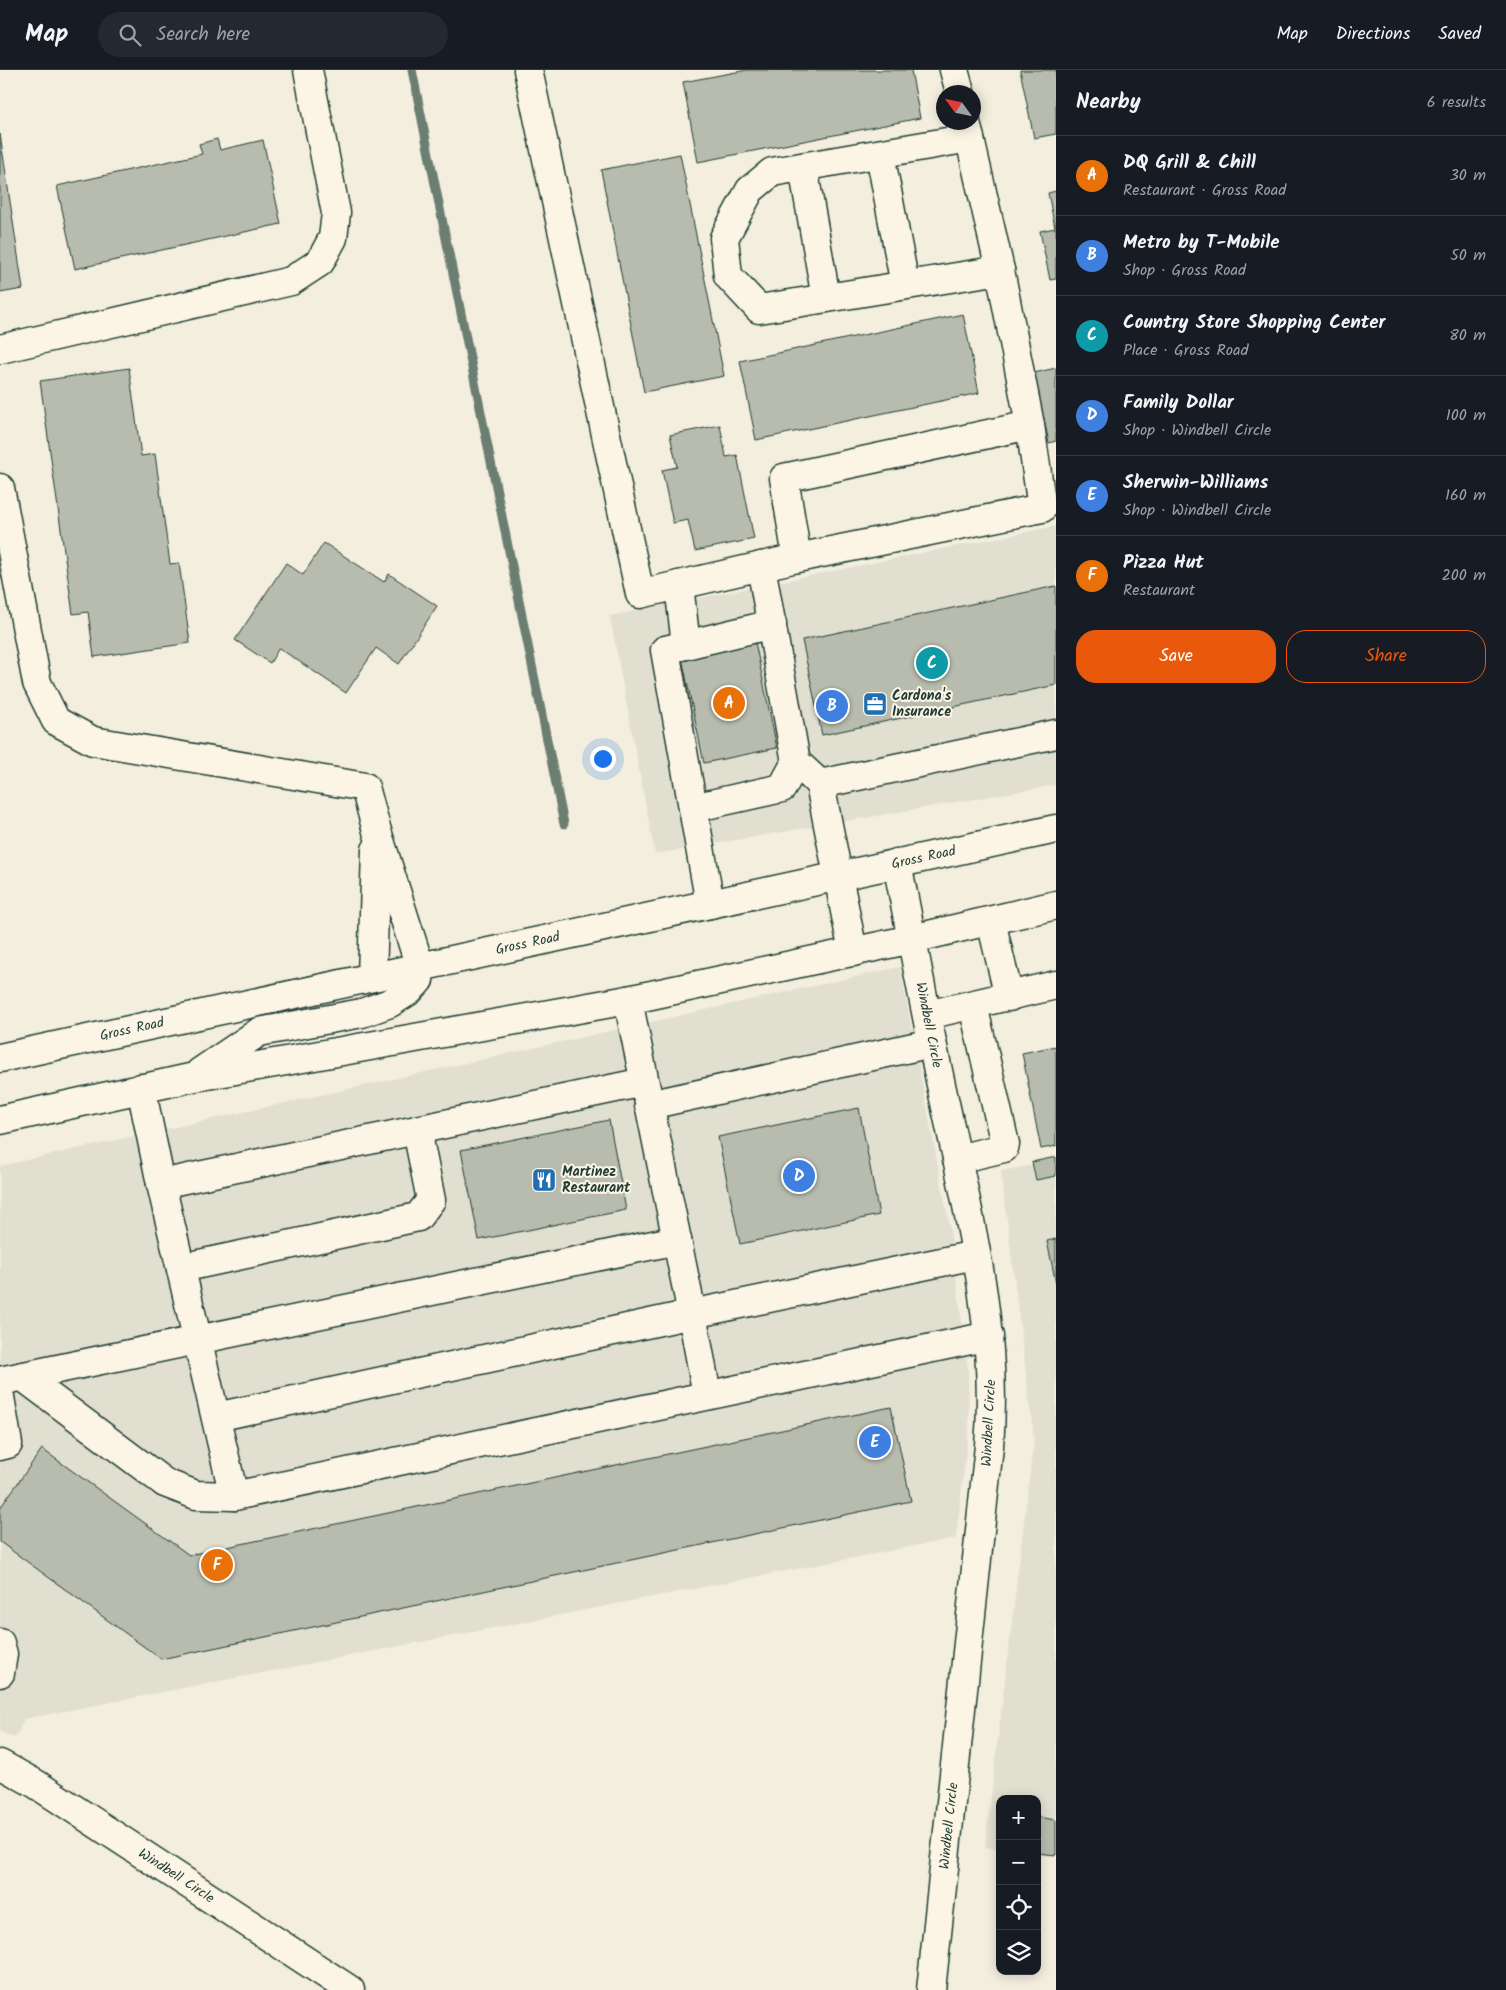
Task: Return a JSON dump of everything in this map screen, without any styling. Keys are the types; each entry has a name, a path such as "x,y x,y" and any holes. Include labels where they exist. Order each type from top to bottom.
{"main road":[{"path":"0,349 291,281 320,262 333,238 336,213 308,70"},
{"path":"528,70 640,594 797,558 1049,507 1030,424 1000,270 968,130 880,154 772,172 750,190 724,238 728,276 758,309 1000,270"},
{"path":"954,70 958,85"},
{"path":"880,154 905,285"},
{"path":"803,167 826,298"},
{"path":"797,558 784,478 1030,424"},
{"path":"0,488 37,683 56,721 93,741 365,787 376,831 420,966 419,980 410,991 390,1003 362,1013 259,1032 190,1078"},
{"path":"761,566 796,762 820,784 854,952"},
{"path":"678,585 686,645"},
{"path":"710,904 665,650 772,624"},
{"path":"820,784 1056,734"},
{"path":"693,808 782,788 796,762"},
{"name":"Gross Road","path":"0,1058 839,875 1056,830"},
{"path":"372,977 376,831"},
{"name":"Windbell Circle","path":"897,863 975,1255 989,1336 992,1410 931,1990"},
{"path":"0,1120 190,1078 628,1000 912,940 1056,905"},
{"path":"991,921 1009,997"},
{"path":"927,1015 1056,985"},
{"path":"628,1000 707,1395"},
{"path":"957,1159 1004,1148 1005,1144 973,1005"},
{"path":"161,1184 417,1130 647,1094 932,1043"},
{"path":"141,1088 161,1184 234,1496"},
{"path":"181,1268 418,1217 431,1200 417,1130"},
{"path":"11,1378 677,1240"},
{"path":"216,1417 975,1255"},
{"path":"11,1378 165,1483 196,1495 234,1496 989,1336"},
{"path":"0,1397 8,1444 0,1446"},
{"path":"0,1643 3,1654 0,1673"},
{"name":"Windbell Circle","path":"0,1764 36,1784 350,1990"}],"shaded area":[{"path":"1056,526 1056,785 655,854 610,616"},
{"path":"900,967 949,1223 968,1368 969,1425 956,1538 24,1719 15,1738 0,1732 0,1166"},
{"path":"1056,1161 1056,1856 1041,1854 1041,1795 996,1795 996,1848 985,1847 1034,1439 1001,1171"}],"building":[{"path":"747,70 911,70 920,118 698,162 683,82"},
{"path":"1020,70 1056,70 1056,134 1034,138"},
{"path":"0,134 23,289 0,293"},
{"path":"217,139 220,150 263,140 281,224 75,269 57,186 202,154 199,144"},
{"path":"680,154 724,376 644,392 601,170"},
{"path":"1056,191 1056,279 1050,280 1040,231 1055,228 1048,193"},
{"path":"963,314 979,393 756,440 740,361"},
{"path":"129,368 141,456 155,454 170,564 179,563 190,643 94,657 88,612 73,614 40,381"},
{"path":"1056,368 1056,441 1049,443 1034,373"},
{"path":"720,425 726,457 737,455 754,539 695,551 688,520 673,523 662,470 677,467 670,435"},
{"path":"324,543 384,582 389,574 437,606 399,664 376,648 346,693 279,648 270,663 235,640 286,563 303,575"},
{"path":"1056,586 1056,685 822,735 802,640"},
{"path":"755,642 777,748 704,763 682,658"},
{"path":"1056,1046 1056,1146 1041,1149 1022,1053"},
{"path":"859,1108 879,1215 740,1244 718,1137"},
{"name":"Martinez Restaurant","path":"609,1120 626,1210 479,1240 461,1150"},
{"path":"1056,1157 1056,1176 1036,1180 1032,1162"},
{"path":"1056,1239 1056,1284 1047,1241"},
{"path":"891,1407 911,1501 161,1659 0,1542 0,1508 42,1449 189,1555"},
{"path":"1041,1818 1056,1820 1056,1855 1041,1853"}],"waterway":[{"path":"412,70 564,824"}],"place":[{"name":"Country Store Shopping Center","path":"932,663"},
{"name":"DQ Grill & Chill","path":"729,703"},
{"name":"Cardona's Insurance","path":"875,704"},
{"name":"Metro by T-Mobile","path":"832,706"},
{"name":"Family Dollar","path":"799,1176"},
{"name":"Martinez Restaurant","path":"544,1180"},
{"name":"Sherwin-Williams","path":"875,1442"},
{"name":"Pizza Hut","path":"217,1565"}]}
